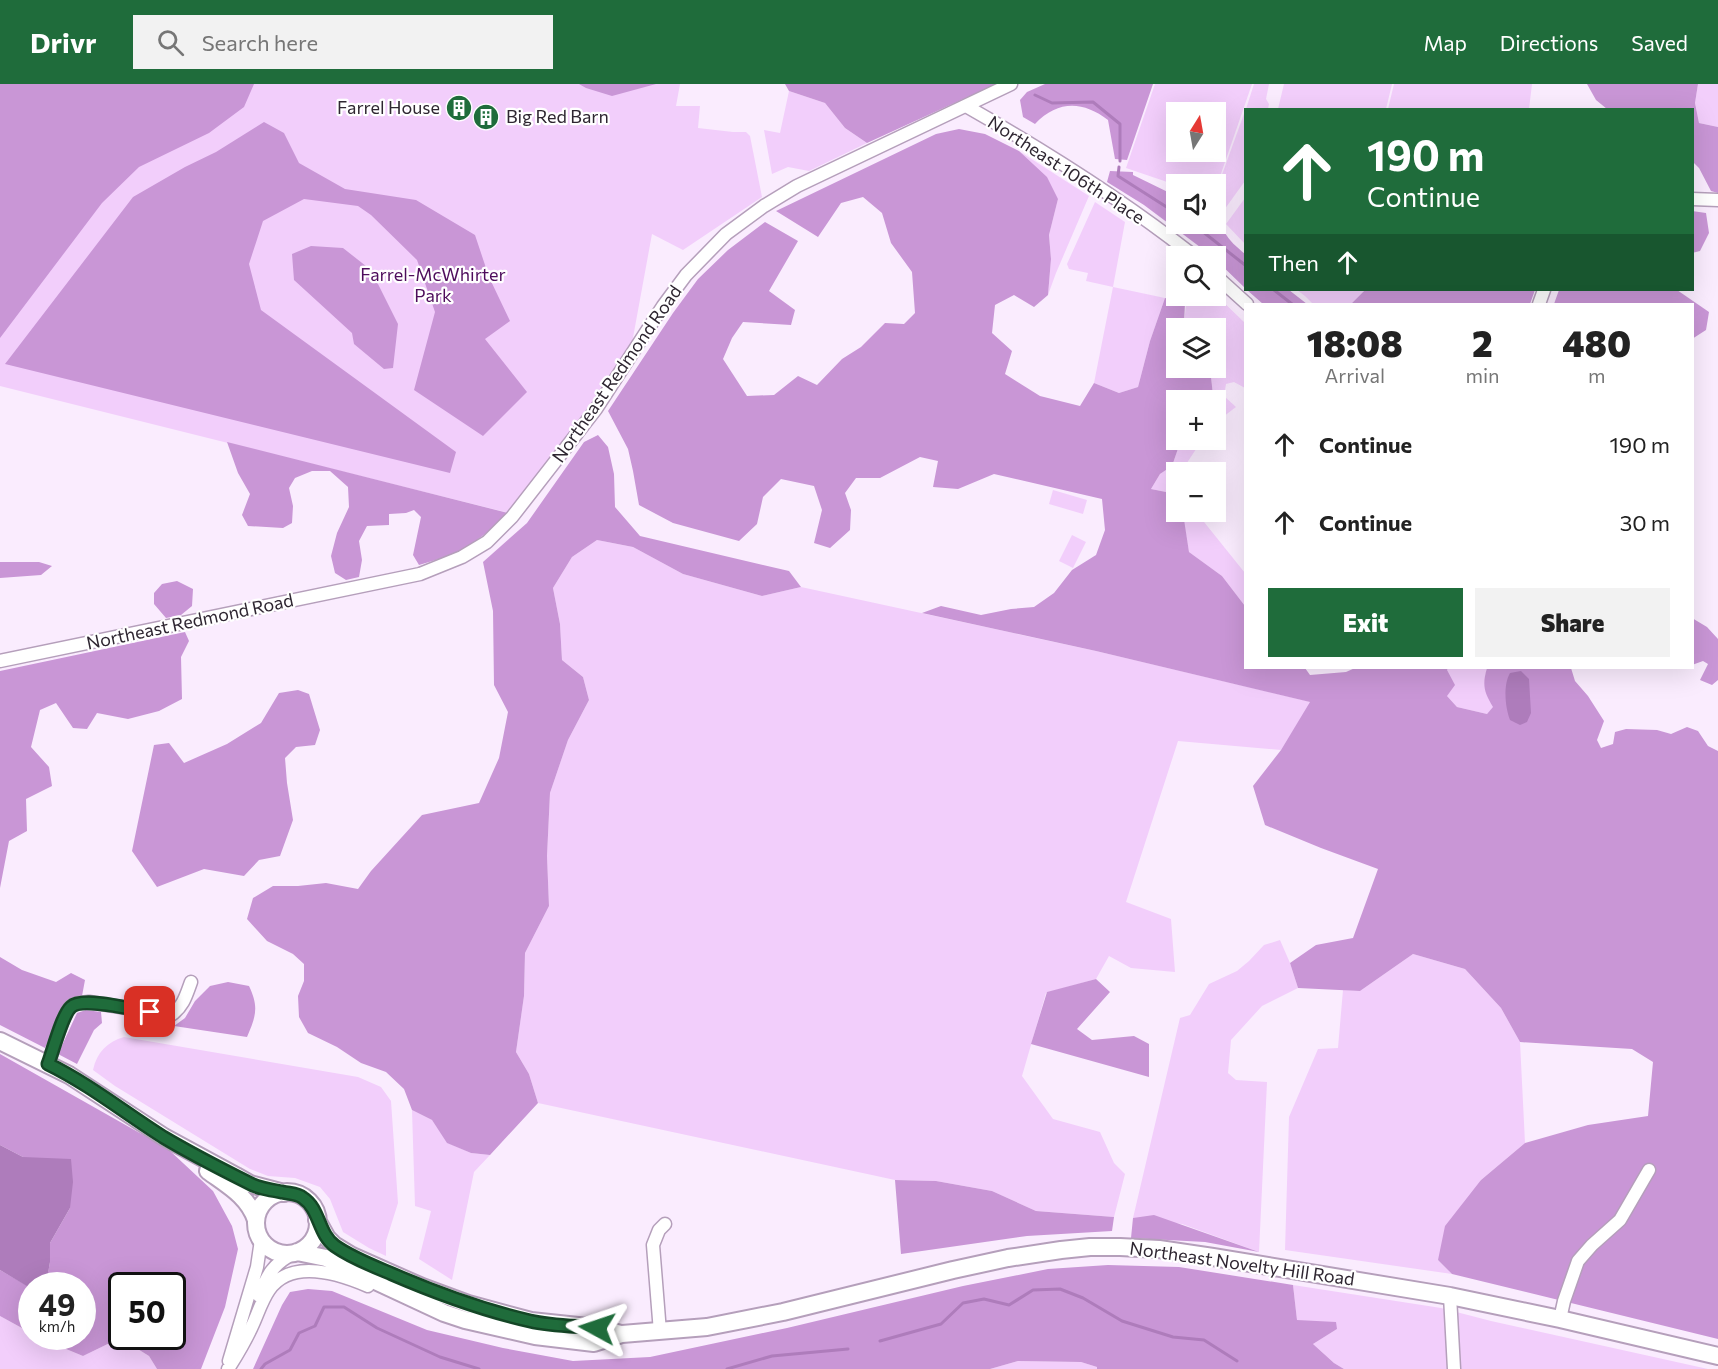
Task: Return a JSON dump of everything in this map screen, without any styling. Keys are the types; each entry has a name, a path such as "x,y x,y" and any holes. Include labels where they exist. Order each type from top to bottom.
{"main road":[{"path":"0,1041 69,1075 164,1137 241,1196 253,1210 256,1220"},
{"path":"164,1137 250,1184 284,1193"},
{"path":"284,1193 293,1193 302,1197 315,1211 317,1220 314,1237 309,1244 296,1253 275,1252 267,1247 256,1231 258,1210 273,1195 284,1193"},
{"name":"Northeast Novelty Hill Road","path":"317,1220 327,1238 334,1245 352,1256 422,1287 468,1304 531,1321 597,1328 622,1335"},
{"name":"Northeast Novelty Hill Road","path":"296,1253 326,1258 444,1313 476,1323 535,1336 594,1343 622,1335 707,1327 783,1312 1008,1258 1090,1247 1159,1249 1450,1296 1718,1356"}],"street":[{"name":"Northeast Redmond Road","path":"0,661 420,574 462,557 487,542 512,517 596,409 680,282 726,234 764,206 797,186 1011,84"},
{"name":"Northeast 106th Place","path":"966,106 1056,160 1180,246"},
{"path":"1694,199 1715,200 1718,213"},
{"path":"1226,285 1246,303"},
{"path":"48,1064 65,1016 70,1007 76,1003 89,1002 171,1015 179,1010 191,982"},
{"path":"1560,1319 1564,1300 1578,1261 1620,1220 1649,1170"},
{"path":"660,1332 653,1245 659,1230 665,1224"},
{"path":"227,1369 257,1267 261,1240"},
{"path":"227,1369 268,1274 282,1260 296,1253"},
{"path":"227,1369 249,1334 270,1289 286,1276 295,1273 307,1271 342,1276 408,1302 444,1313"},
{"path":"1450,1296 1454,1369"}],"green space":[{"path":"0,84 254,84 244,107 209,133 139,167 102,203 0,338"},
{"name":"Farrel-McWhirter Park","path":"25,84 680,84 676,106 700,106 698,128 746,132 750,136 762,197 683,250 652,234 630,354 513,514 0,386 0,226"},
{"path":"579,84 656,84 612,96"},
{"path":"785,84 996,84 867,143 845,128 825,103 789,91"},
{"path":"1045,84 1153,84 1127,160 1115,159 1108,120 1089,109 1062,107 1044,116 1035,124 1023,117 1020,100 1027,92"},
{"path":"1155,84 1252,84 1226,159 1226,102 1166,102 1166,162 1225,162 1221,174 1166,174 1166,182 1126,168"},
{"path":"1254,84 1269,84 1266,99 1268,108 1246,108"},
{"path":"1284,84 1392,84 1386,108 1278,108"},
{"path":"1394,84 1532,84 1529,108 1388,108"},
{"path":"1587,84 1698,84 1695,103 1699,123 1718,127 1718,193 1711,191 1694,163 1694,108 1606,108 1596,100"},
{"path":"1698,84 1718,84 1718,127 1699,123 1695,103"},
{"path":"789,91 825,103 845,128 867,143 809,171 788,167 772,174 764,130 780,133"},
{"path":"1244,114 1244,182 1226,207 1226,174 1222,174"},
{"path":"264,122 284,133 299,163 345,189 416,200 475,235 489,277 510,321 485,339 527,392 483,436 414,390 435,312 417,260 371,215 358,206 304,199 263,221 249,264 261,310 456,452 450,473 5,364 133,197 216,152"},
{"path":"959,129 985,134 1019,151 1047,177 1058,199 1049,235 1051,259 1048,295 1034,307 1014,295 995,305 992,333 1012,351 1005,374 1040,396 1080,406 1094,383 1119,393 1138,387 1150,341 1165,298 1166,306 1185,306 1184,318 1166,318 1166,378 1211,378 1212,390 1166,390 1166,450 1178,450 1173,462 1166,462 1166,470 1160,474 1151,489 1166,492 1166,522 1184,522 1189,552 1222,576 1244,605 1244,669 1306,669 1310,675 1346,672 1353,669 1448,669 1455,685 1447,696 1457,707 1487,714 1493,707 1485,688 1487,669 1571,669 1575,681 1604,721 1597,740 1601,748 1613,744 1615,732 1626,729 1657,730 1671,734 1687,727 1698,731 1708,746 1718,751 1718,1339 1452,1274 1438,1260 1445,1226 1481,1180 1525,1143 1588,1125 1648,1116 1653,1062 1632,1049 1520,1042 1501,1008 1465,969 1413,954 1360,991 1298,988 1290,963 1316,945 1353,938 1378,869 1265,825 1253,786 1281,750 1310,702 1096,651 922,613 941,606 981,615 1034,607 1054,593 1072,570 1096,555 1105,530 1102,499 994,474 958,489 933,487 938,461 920,457 880,478 856,478 845,493 851,510 850,530 830,548 814,543 822,510 814,486 781,479 763,497 757,524 739,541 673,523 639,505 628,449 608,411 698,279 728,250 765,222 798,241 769,291 795,310 791,325 743,322 732,338 723,359 747,396 774,395 798,376 817,385 842,359 861,347 885,323 904,324 915,313 912,272 891,243 882,213 863,197 841,203 818,237 776,211 936,134"},
{"path":"1019,151 1089,196 1048,295 1051,259 1049,235 1058,199"},
{"path":"1110,171 1133,172 1133,175 1166,191 1166,222 1107,182"},
{"path":"1244,199 1244,243 1226,224"},
{"path":"1095,202 1125,222 1113,287 1086,281 1088,273 1069,269 1067,264"},
{"path":"1694,211 1706,213 1709,233 1700,251 1694,252"},
{"path":"1183,234 1226,234 1244,253 1244,287 1226,270 1226,246 1199,246"},
{"path":"311,246 343,248 371,270 398,324 393,368 384,369 354,344 352,333 294,280 292,254"},
{"path":"1113,287 1165,298 1150,341 1138,387 1119,393 1094,383"},
{"path":"1248,291 1290,291 1306,303 1262,303"},
{"path":"1298,291 1364,291 1352,303 1312,303"},
{"path":"1364,291 1535,291 1530,303 1352,303"},
{"path":"1559,291 1678,291 1709,312 1706,330 1694,338 1694,303 1554,303"},
{"path":"1226,305 1244,322 1244,387 1234,382 1226,384 1225,390 1212,390 1211,378 1226,378 1226,318 1185,318 1186,306"},
{"path":"1226,398 1236,407 1226,415"},
{"path":"598,435 608,447 614,474 615,507 640,536 789,571 801,587 762,596 683,574 633,547 597,540 572,557 553,588 560,624 562,660 583,677 589,700 568,740 550,793 547,856 549,906 525,953 524,996 516,1052 529,1074 538,1103 490,1155 471,1153 447,1143 432,1120 412,1110 404,1089 386,1072 361,1063 337,1047 308,1033 299,1017 298,996 304,981 304,964 293,954 267,941 247,919 253,898 273,886 326,883 358,889 371,871 422,815 479,803 499,758 508,712 494,685 493,611 483,562 527,523 584,442"},
{"path":"227,442 508,513 496,526 459,553 419,565 413,555 421,517 414,510 389,514 389,525 367,526 359,541 362,560 359,577 346,580 335,573 331,556 337,533 349,507 348,487 330,471 312,471 295,478 289,488 293,506 292,523 283,528 248,526 242,515 250,494 238,473"},
{"path":"1178,450 1195,450 1188,462 1173,462"},
{"path":"1166,470 1166,492 1151,489 1160,474"},
{"path":"1053,490 1087,500 1083,514 1049,504"},
{"path":"1184,522 1204,522 1244,572 1244,605 1222,576 1189,552"},
{"path":"1072,535 1086,542 1073,568 1059,561"},
{"path":"597,540 633,547 683,574 762,596 801,587 1096,651 1311,702 1281,750 1178,741 1126,902 1171,919 1175,972 1131,968 1109,956 1096,979 1046,993 1022,1076 1053,1119 1100,1132 1114,1163 1125,1174 1114,1217 1036,1211 992,1191 936,1181 895,1180 538,1103 529,1074 516,1052 524,996 525,953 549,906 547,856 550,793 568,740 589,700 583,677 562,660 560,624 553,588 572,557"},
{"path":"0,562 39,562 52,566 41,575 0,578"},
{"path":"177,581 193,589 192,606 181,615 166,618 154,604 154,593 162,584"},
{"path":"1694,619 1707,627 1718,639 1718,680 1712,685 1700,680 1708,664 1703,661 1694,664"},
{"path":"185,632 189,641 181,657 182,699 159,711 128,719 97,713 87,729 73,728 56,703 40,710 31,747 49,767 52,786 26,799 27,831 9,841 0,888 0,671"},
{"path":"1447,669 1487,669 1485,677 1494,707 1487,714 1457,707 1447,696"},
{"path":"298,690 309,694 320,730 315,745 296,747 285,758 293,820 280,856 259,860 244,876 204,869 157,887 132,851 154,745 169,743 184,763 227,744 261,723 279,693"},
{"path":"1280,940 1298,988 1262,1006 1231,1040 1228,1073 1236,1080 1267,1082 1259,1252 1182,1224 1133,1218 1180,1018 1190,1015 1209,984 1237,971 1264,945"},
{"path":"1413,954 1465,969 1501,1008 1520,1042 1525,1143 1481,1180 1438,1260 1452,1274 1285,1250 1289,1117 1318,1049 1338,1048 1343,990 1360,991"},
{"path":"0,957 22,970 56,982 71,973 85,980 82,996 65,1004 45,1048 0,1025"},
{"path":"1096,979 1110,992 1077,1029 1092,1040 1134,1036 1149,1044 1149,1077 1031,1044 1047,992"},
{"path":"228,982 249,986 252,993 255,1012 247,1037 174,1026 185,1018 195,1001 210,986"},
{"path":"86,1010 101,1012 102,1023 94,1030 77,1064 58,1054 77,1013"},
{"path":"124,1037 358,1077 381,1087 391,1101 398,1203 386,1241 386,1256 343,1232 330,1199 320,1187 295,1178 268,1176 250,1169 93,1070 97,1058 104,1049"},
{"path":"0,1054 168,1149 213,1191 232,1226 238,1249 225,1307 201,1369 157,1369 149,1356 139,1350 186,1350 186,1272 108,1272 108,1344 96,1350 96,1272 48,1272 50,1243 70,1208 23,1157 0,1145"},
{"path":"412,1110 432,1120 448,1143 471,1153 490,1155 474,1172 452,1280 419,1259 431,1211 415,1206"},
{"path":"895,1180 936,1181 992,1191 1036,1211 1114,1217 1112,1231 1027,1236 901,1254"},
{"path":"1154,1215 1259,1252 1205,1242 1131,1238 1133,1218"},
{"path":"1108,1265 1179,1267 1293,1285 1297,1320 1336,1322 1337,1329 1313,1344 1344,1369 1097,1369 1097,1367 1081,1362 1018,1361 990,1369 253,1369 290,1292 308,1289 332,1291 427,1330 503,1348 573,1361 650,1357 787,1328 963,1286 1048,1269"},
{"path":"0,1270 18,1280 18,1326 0,1316"},
{"path":"1293,1285 1441,1308 1708,1369 1344,1369 1313,1344 1337,1329 1297,1320"},
{"path":"0,1316 18,1326 18,1350 68,1350 83,1356 108,1344 108,1350 139,1350 149,1356 157,1369 0,1369"},
{"path":"68,1350 95,1350 83,1356"},
{"path":"1018,1361 1081,1362 1097,1367 1097,1369 990,1369"}],"shaded area":[{"path":"1521,671 1529,679 1531,713 1527,722 1520,725 1510,720 1506,690 1510,673"},
{"path":"0,1145 23,1157 71,1159 73,1182 70,1208 50,1243 48,1272 18,1272 18,1281 0,1270"}],"waterway":[{"path":"1035,95 1052,103 1093,102 1120,124 1120,161"},
{"path":"1119,167 1118,176 1166,207"},
{"path":"1206,234 1244,264"},
{"path":"1275,291 1291,303"},
{"path":"880,1341 941,1324 963,1303 984,1299 1009,1305 1033,1290 1060,1289 1083,1298 1122,1321 1173,1337 1204,1340 1237,1361"},
{"path":"261,1369 265,1364 290,1350 299,1333 315,1326 324,1307 344,1307 377,1328 440,1357 479,1369"},
{"path":"727,1369 772,1356 848,1349"}],"place":[{"name":"Farrel House","path":"459,108"},
{"name":"Big Red Barn","path":"486,117"}],"route":[{"path":"150,1012 89,1002 76,1003 70,1007 65,1016 48,1064 69,1075 164,1137 250,1184 302,1197 315,1211 317,1220 327,1238 352,1256 422,1287 468,1304 531,1321 597,1328"}]}
